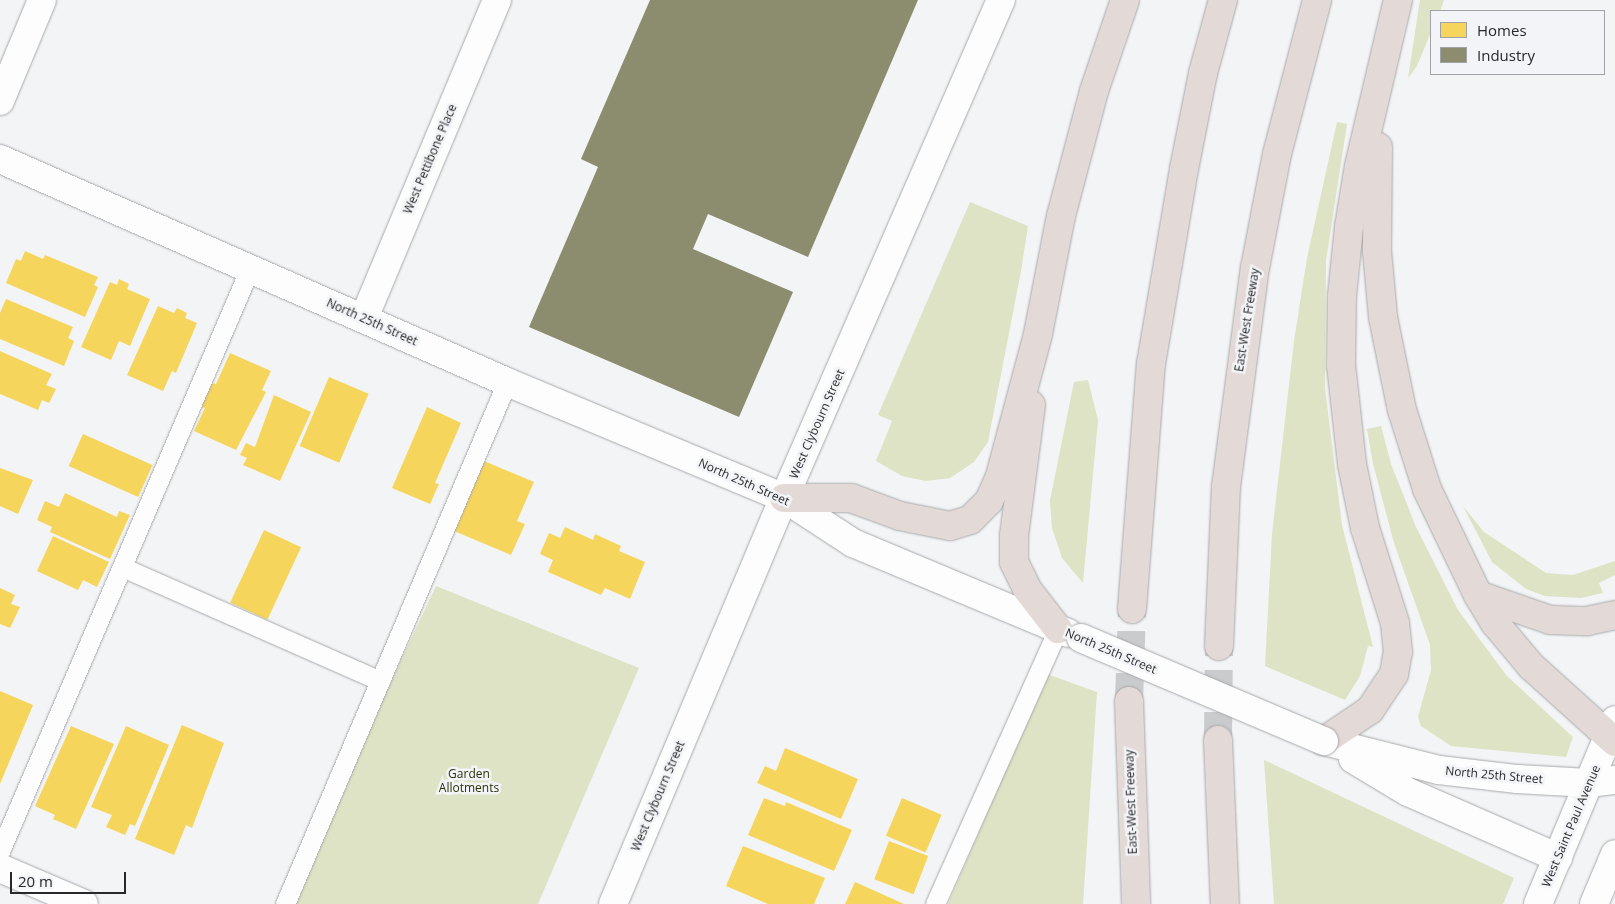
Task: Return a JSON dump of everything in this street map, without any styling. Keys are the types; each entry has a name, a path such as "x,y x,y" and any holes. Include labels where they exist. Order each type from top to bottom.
{"highway":[{"path":"784,498 851,498 900,516 950,526 970,520 989,501 1000,476 1038,334 1063,208 1094,91 1124,0"},
{"path":"1132,609 1143,435 1153,354 1203,73 1224,0"},
{"name":"East-West Freeway","path":"1219,646 1226,487 1254,277 1278,154 1317,0"},
{"path":"1324,741 1370,710 1394,674 1398,652 1395,623 1365,528 1352,464 1341,365 1342,296 1349,227 1398,0"},
{"path":"1388,40 1379,119 1376,193 1383,318 1402,410 1427,489 1478,595 1531,666 1613,733"},
{"path":"1038,334 1028,446 1014,536 1014,562 1027,589 1070,634"},
{"path":"1478,595 1550,620 1587,621 1615,616"},
{"name":"East-West Freeway","path":"1129,701 1136,904"},
{"path":"1218,740 1225,904"}],"street":[{"path":"0,101 42,0"},
{"name":"West Pettibone Place","path":"364,318 497,0"},
{"name":"West Clybourn Street","path":"613,904 784,498 1001,0"},
{"name":"North 25th Street","path":"0,159 507,382 784,498 852,543 1324,741 1438,770 1602,781"},
{"name":"West Saint Paul Avenue","path":"1538,904 1558,858 1602,781 1613,733"},
{"path":"1324,741 1408,792 1558,858"},
{"path":"1594,904 1615,854"},
{"path":"0,868 84,904"}],"lane":[{"path":"0,851 250,268"},
{"path":"285,904 507,382"},
{"path":"122,567 380,681"},
{"path":"935,904 1070,634"}],"green space":[{"path":"1420,0 1444,0 1440,10 1430,10 1430,34 1417,66 1408,78"},
{"path":"1337,122 1347,124 1326,261 1325,388 1342,525 1373,647 1368,646 1360,676 1345,700 1265,666 1272,534 1294,341 1307,258"},
{"path":"970,202 1028,226 1021,271 988,442 974,462 950,478 926,481 902,476 876,461 892,421 878,415"},
{"path":"1088,380 1098,420 1083,583 1062,558 1052,528 1050,500 1074,382"},
{"path":"1381,426 1391,464 1416,527 1458,610 1507,676 1573,737 1566,757 1451,746 1421,726 1418,717 1431,670 1430,645 1394,543 1373,464 1367,429"},
{"path":"1463,506 1484,532 1546,573 1573,575 1615,561 1615,575 1599,583 1603,593 1581,598 1545,596 1526,589 1492,562"},
{"name":"Garden Allotments","path":"436,586 639,668 538,904 296,904 385,694"},
{"path":"1047,674 1097,692 1083,904 948,904"},
{"path":"1264,760 1514,878 1503,904 1274,904"}],"building: Homes":[{"path":"25,251 43,259 45,255 98,277 94,285 98,287 85,317 6,283 16,259 21,261"},
{"path":"119,279 129,284 127,289 150,299 130,346 119,341 111,360 81,347 110,282 117,285"},
{"path":"6,299 73,327 68,338 74,341 64,366 0,339 0,313"},
{"path":"158,306 174,313 177,308 187,313 185,318 197,323 176,373 172,371 163,391 127,375"},
{"path":"0,351 52,374 46,385 56,389 49,403 42,400 38,410 0,394"},
{"path":"230,353 271,371 262,390 266,392 236,450 194,431 205,408 201,407 211,383 216,384"},
{"path":"329,377 369,394 339,463 300,446"},
{"path":"274,395 311,412 280,481 243,465 247,458 240,455 246,443 255,447"},
{"path":"427,407 461,423 435,483 439,484 430,504 392,488"},
{"path":"83,434 152,465 138,497 69,466"},
{"path":"484,461 534,482 517,521 525,524 511,555 454,531"},
{"path":"0,468 33,480 18,514 0,506"},
{"path":"65,493 117,517 119,511 130,515 110,559 50,532 52,527 37,520 45,501 59,507"},
{"path":"565,527 593,540 595,534 621,546 619,551 645,562 630,599 605,588 601,595 548,572 553,560 540,554 549,533 560,538"},
{"path":"264,530 301,547 267,620 230,603"},
{"path":"53,536 109,562 97,587 83,580 78,590 37,571"},
{"path":"0,588 15,595 11,604 20,607 10,628 0,624"},
{"path":"0,691 33,705 0,784"},
{"path":"182,725 224,743 192,828 186,825 174,855 135,839"},
{"path":"71,726 114,744 76,829 53,819 55,815 35,806"},
{"path":"126,726 169,745 135,826 130,824 125,835 106,827 112,815 91,807"},
{"path":"785,748 858,779 841,819 757,783 765,766 776,771"},
{"path":"764,798 785,806 786,802 852,830 834,871 748,835"},
{"path":"902,798 942,815 926,853 886,836"},
{"path":"889,841 928,856 914,894 874,879"},
{"path":"743,846 825,878 814,904 768,904 726,886"},
{"path":"855,882 904,904 845,904"}],"building: Industry":[{"path":"650,0 918,0 808,257 708,214 693,249 793,292 739,417 529,327 598,167 581,159"}],"tunnel":[{"path":"1129,701 1132,609"},
{"path":"1218,740 1219,646"}]}
